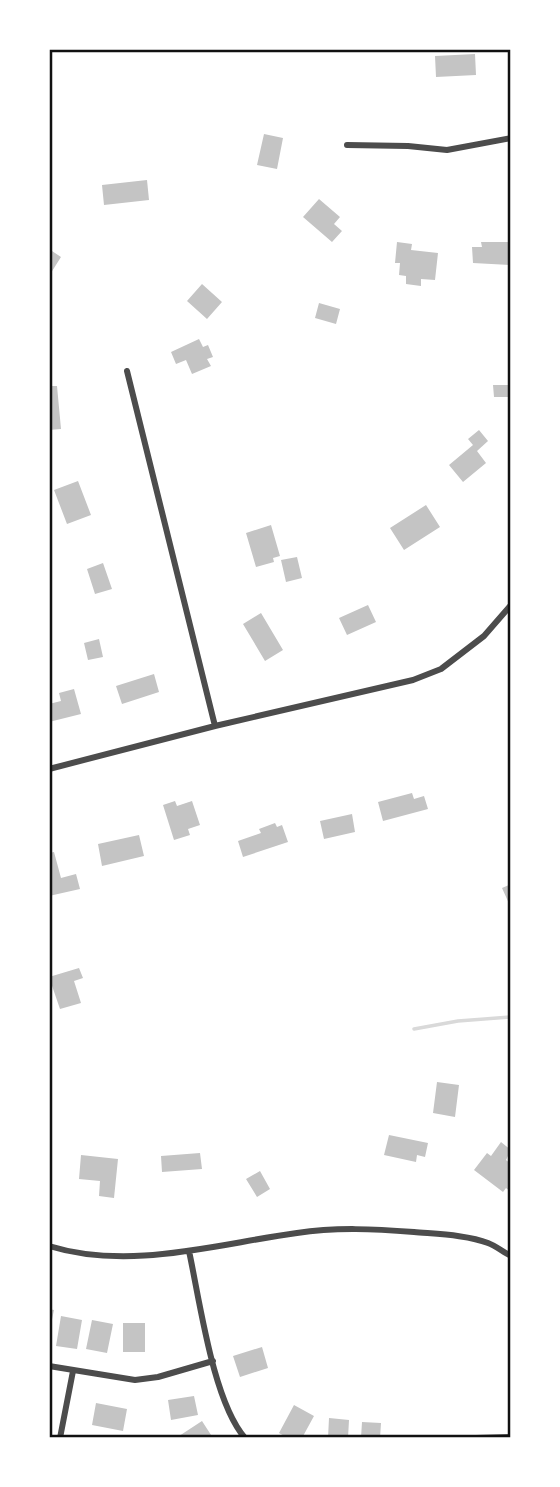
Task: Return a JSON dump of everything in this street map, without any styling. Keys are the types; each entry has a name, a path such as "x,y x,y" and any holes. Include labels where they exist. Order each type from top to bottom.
{"street":[{"path":"347,145 447,150 511,138"},
{"path":"127,371 215,726"},
{"path":"49,769 215,726 413,680 441,670 484,636 511,605"},
{"path":"49,1246 76,1254 132,1256 189,1251 299,1232 363,1228 432,1233 486,1242 511,1256"},
{"path":"189,1251 226,1407 234,1426 245,1438"},
{"path":"49,1366 135,1380 158,1377 213,1361"},
{"path":"60,1438 73,1371"},
{"path":"475,1438 511,1437"}],"building":[{"path":"475,54 476,75 436,77 435,56"},
{"path":"264,134 283,138 277,169 257,165"},
{"path":"147,180 149,200 104,205 102,185"},
{"path":"319,199 340,217 334,224 342,231 332,242 303,217"},
{"path":"397,242 412,244 411,250 438,253 435,280 421,279 421,286 406,284 406,276 399,275 400,263 395,263"},
{"path":"481,242 510,242 510,265 473,263 472,247 482,247"},
{"path":"49,249 61,257 49,276"},
{"path":"202,284 222,302 207,319 187,301"},
{"path":"319,303 340,309 336,324 315,318"},
{"path":"199,339 203,347 208,345 213,357 207,359 211,366 192,374 186,360 176,364 171,352"},
{"path":"493,385 508,385 508,397 494,397"},
{"path":"49,386 57,386 61,429 49,430"},
{"path":"479,430 488,441 477,451 486,463 463,482 449,465 473,445 468,439"},
{"path":"78,481 91,515 67,524 54,490"},
{"path":"426,505 440,527 404,550 390,528"},
{"path":"271,525 280,556 273,558 274,562 256,567 246,533"},
{"path":"297,557 302,578 286,582 281,560"},
{"path":"103,563 112,589 95,594 87,569"},
{"path":"368,605 376,622 347,635 339,618"},
{"path":"261,613 283,650 265,661 243,624"},
{"path":"99,639 103,657 88,660 84,643"},
{"path":"154,674 159,692 122,704 116,686"},
{"path":"74,689 81,714 49,722 49,704 61,701 59,693"},
{"path":"412,793 414,799 424,796 428,809 383,821 378,802"},
{"path":"175,801 177,806 192,801 200,825 188,829 190,835 174,840 163,805"},
{"path":"352,814 355,832 324,839 320,821"},
{"path":"275,823 277,827 282,825 288,842 243,857 238,841 261,833 259,829"},
{"path":"139,835 144,856 102,866 98,844"},
{"path":"54,852 61,878 76,874 80,889 49,896 49,853"},
{"path":"511,884 511,908 502,888"},
{"path":"79,968 83,978 74,981 81,1003 60,1009 49,977"},
{"path":"437,1082 459,1085 455,1117 433,1113"},
{"path":"389,1135 428,1143 425,1157 417,1155 416,1162 384,1155"},
{"path":"501,1142 511,1150 506,1160 511,1164 511,1192 506,1188 503,1192 474,1170 487,1153 491,1156"},
{"path":"200,1153 202,1169 162,1172 161,1156"},
{"path":"81,1155 118,1159 114,1198 99,1196 100,1181 79,1179"},
{"path":"260,1171 270,1189 257,1197 246,1179"},
{"path":"49,1309 54,1310 50,1329 49,1329"},
{"path":"61,1316 82,1320 77,1349 56,1346"},
{"path":"92,1320 113,1324 107,1353 86,1349"},
{"path":"123,1323 145,1323 145,1352 123,1352"},
{"path":"262,1347 268,1368 240,1377 233,1356"},
{"path":"194,1396 198,1415 171,1420 168,1400"},
{"path":"96,1403 127,1409 123,1431 92,1425"},
{"path":"294,1405 314,1416 302,1438 288,1438 279,1433"},
{"path":"329,1418 349,1420 348,1438 328,1438"},
{"path":"202,1421 213,1438 176,1438"},
{"path":"362,1422 381,1423 380,1438 361,1438"}],"waterway":[{"path":"414,1029 458,1021 511,1017"}]}
